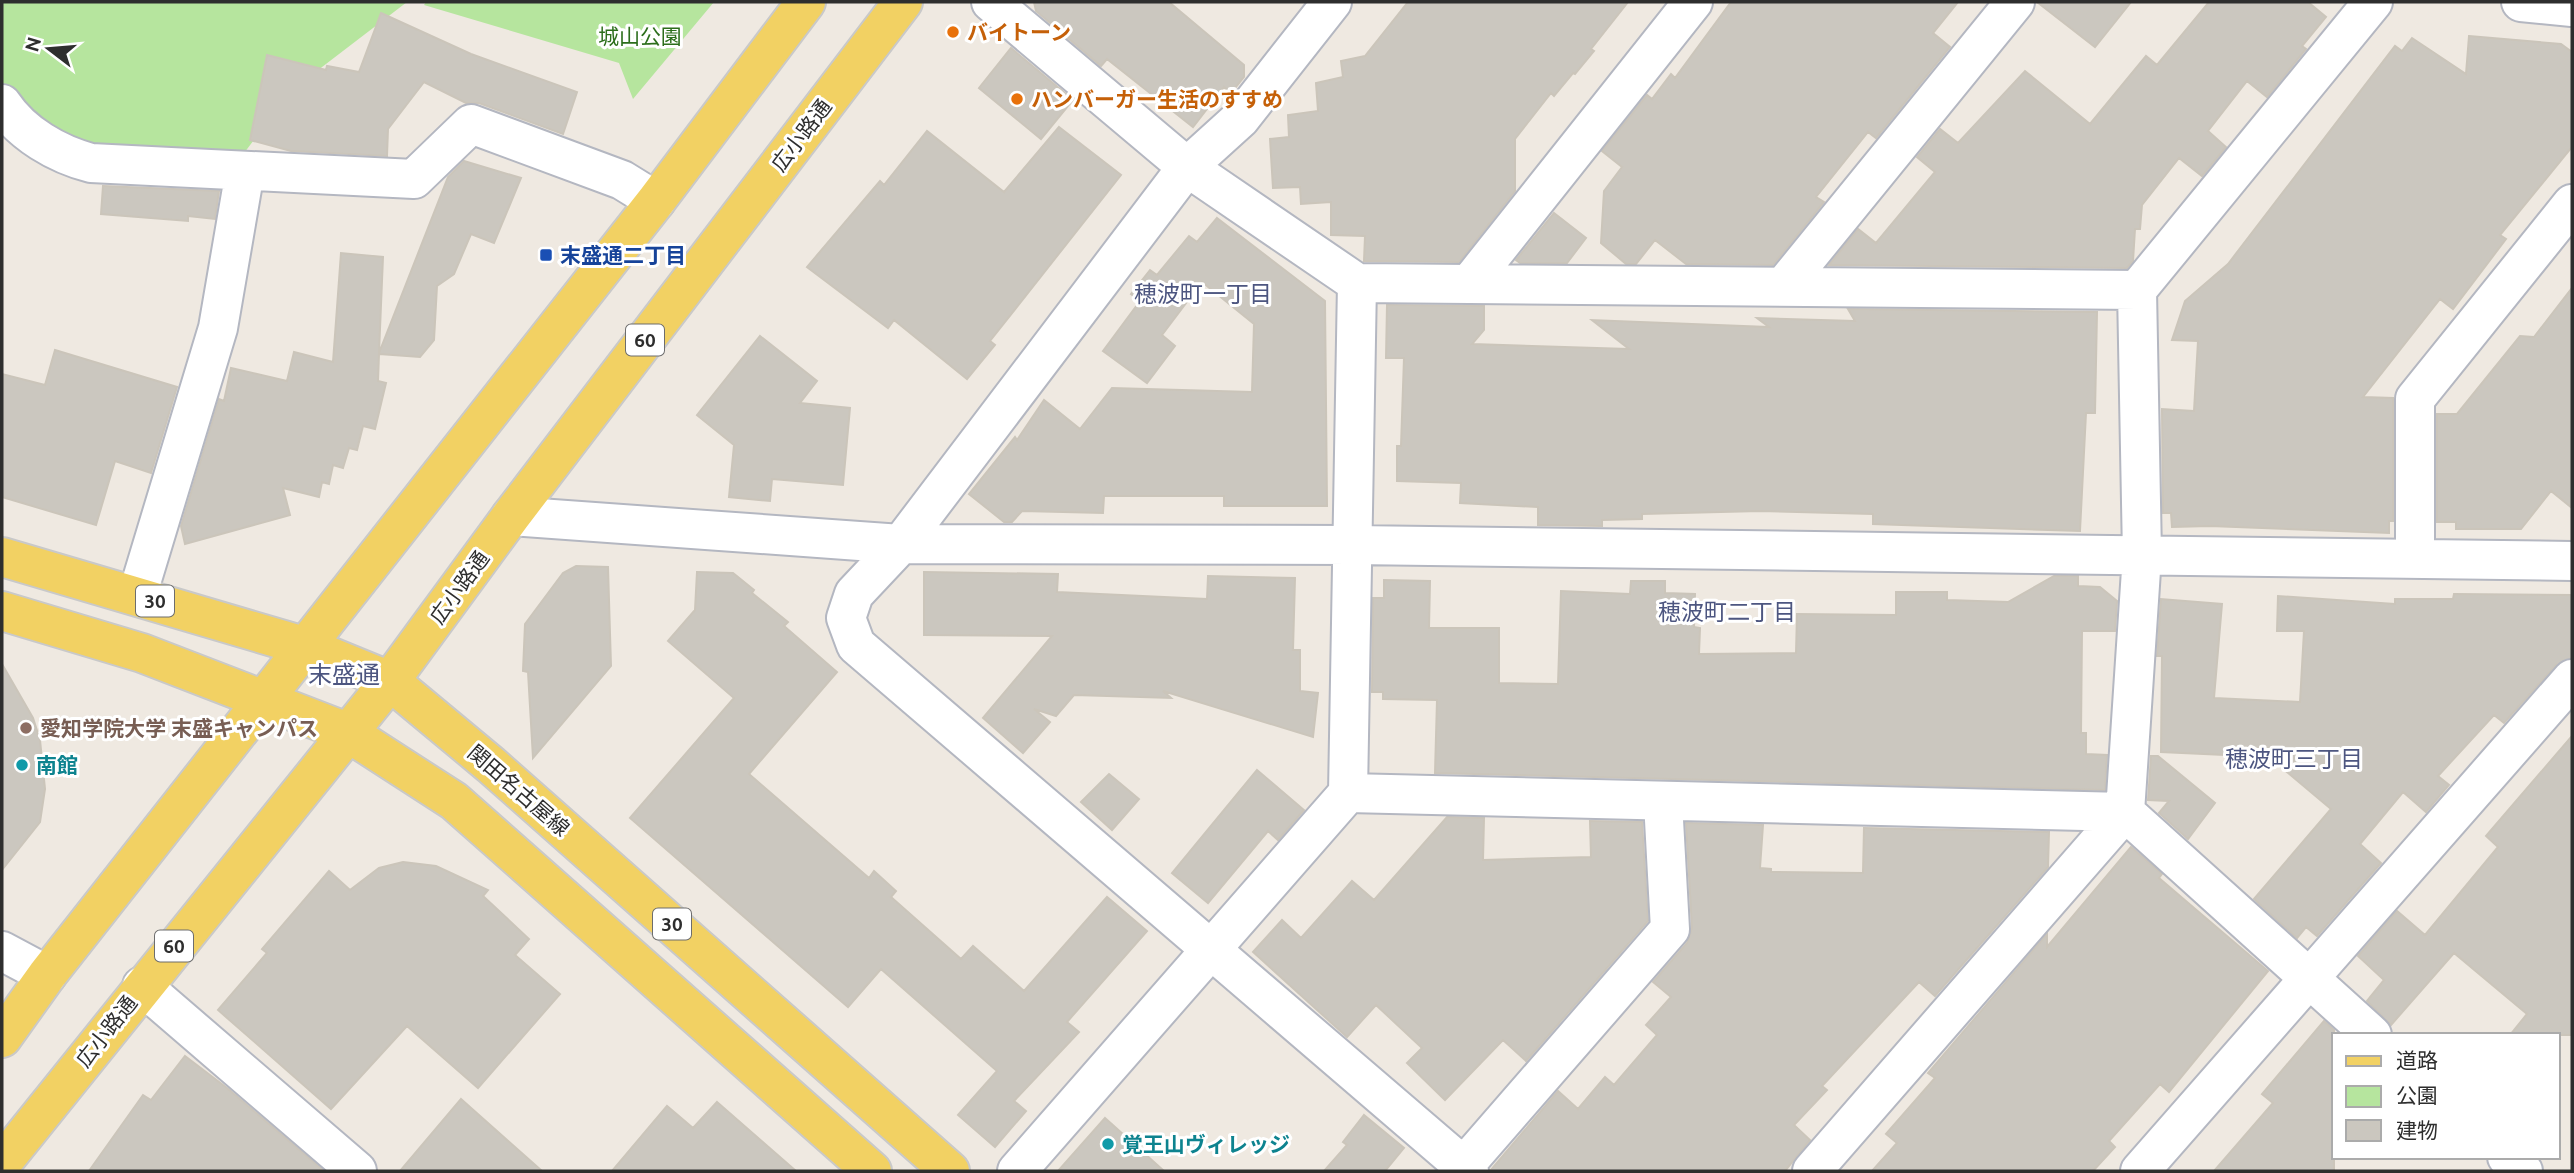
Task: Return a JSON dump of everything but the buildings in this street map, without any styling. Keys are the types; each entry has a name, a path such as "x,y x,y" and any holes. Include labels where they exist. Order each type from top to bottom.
{"main road":[{"path":"2,1038 47,975 263,698 656,201 806,2"},
{"name":"広小路通","path":"2,1163 390,681 511,516 903,2"},
{"name":"関田名古屋線","path":"2,557 306,647 390,681 491,765 950,1171"},
{"name":"30","path":"2,611 142,653 347,732 454,801 872,1171"}],"street":[{"path":"991,2 1187,167 1357,283 2137,290"},
{"path":"1332,2 1240,119 1187,167 901,544 854,594 846,618 856,645 1466,1169 1670,929 1663,802"},
{"path":"1469,284 1693,2"},
{"path":"1783,287 2015,2"},
{"path":"1812,1171 2125,812 2142,555 2137,290 2373,2"},
{"path":"2521,2 2572,8 2571,2"},
{"path":"2,104 10,117 61,155 91,163 414,179 471,124 622,180 656,201"},
{"path":"137,596 218,328 245,171"},
{"path":"2415,559 2415,399 2572,204"},
{"path":"1017,1171 1213,951 1348,793 1357,283"},
{"path":"511,516 901,544 1353,545 2572,561"},
{"path":"2140,1171 2572,679"},
{"path":"1348,793 2125,812 2370,1033"},
{"path":"2,951 47,975"},
{"path":"142,986 357,1171"},
{"path":"2509,1159 2523,1171"}],"green space":[{"path":"2,2 407,2 292,90 238,161 77,151 27,118 2,85"},
{"name":"城山公園","path":"426,2 714,2 633,99 619,63 424,5"}],"place":[{"name":"バイトーン","path":"953,32"},
{"name":"ハンバーガー生活のすすめ","path":"1017,99"},
{"name":"末盛通二丁目","path":"546,255"},
{"name":"愛知学院大学 末盛キャンパス","path":"26,728"},
{"name":"南館","path":"22,765"},
{"name":"覚王山ヴィレッジ","path":"1108,1144"}],"district":[{"name":"穂波町一丁目","path":"1203,293"},
{"name":"穂波町二丁目","path":"1727,611"},
{"name":"末盛通","path":"344,674"},
{"name":"穂波町三丁目","path":"2294,758"}]}
